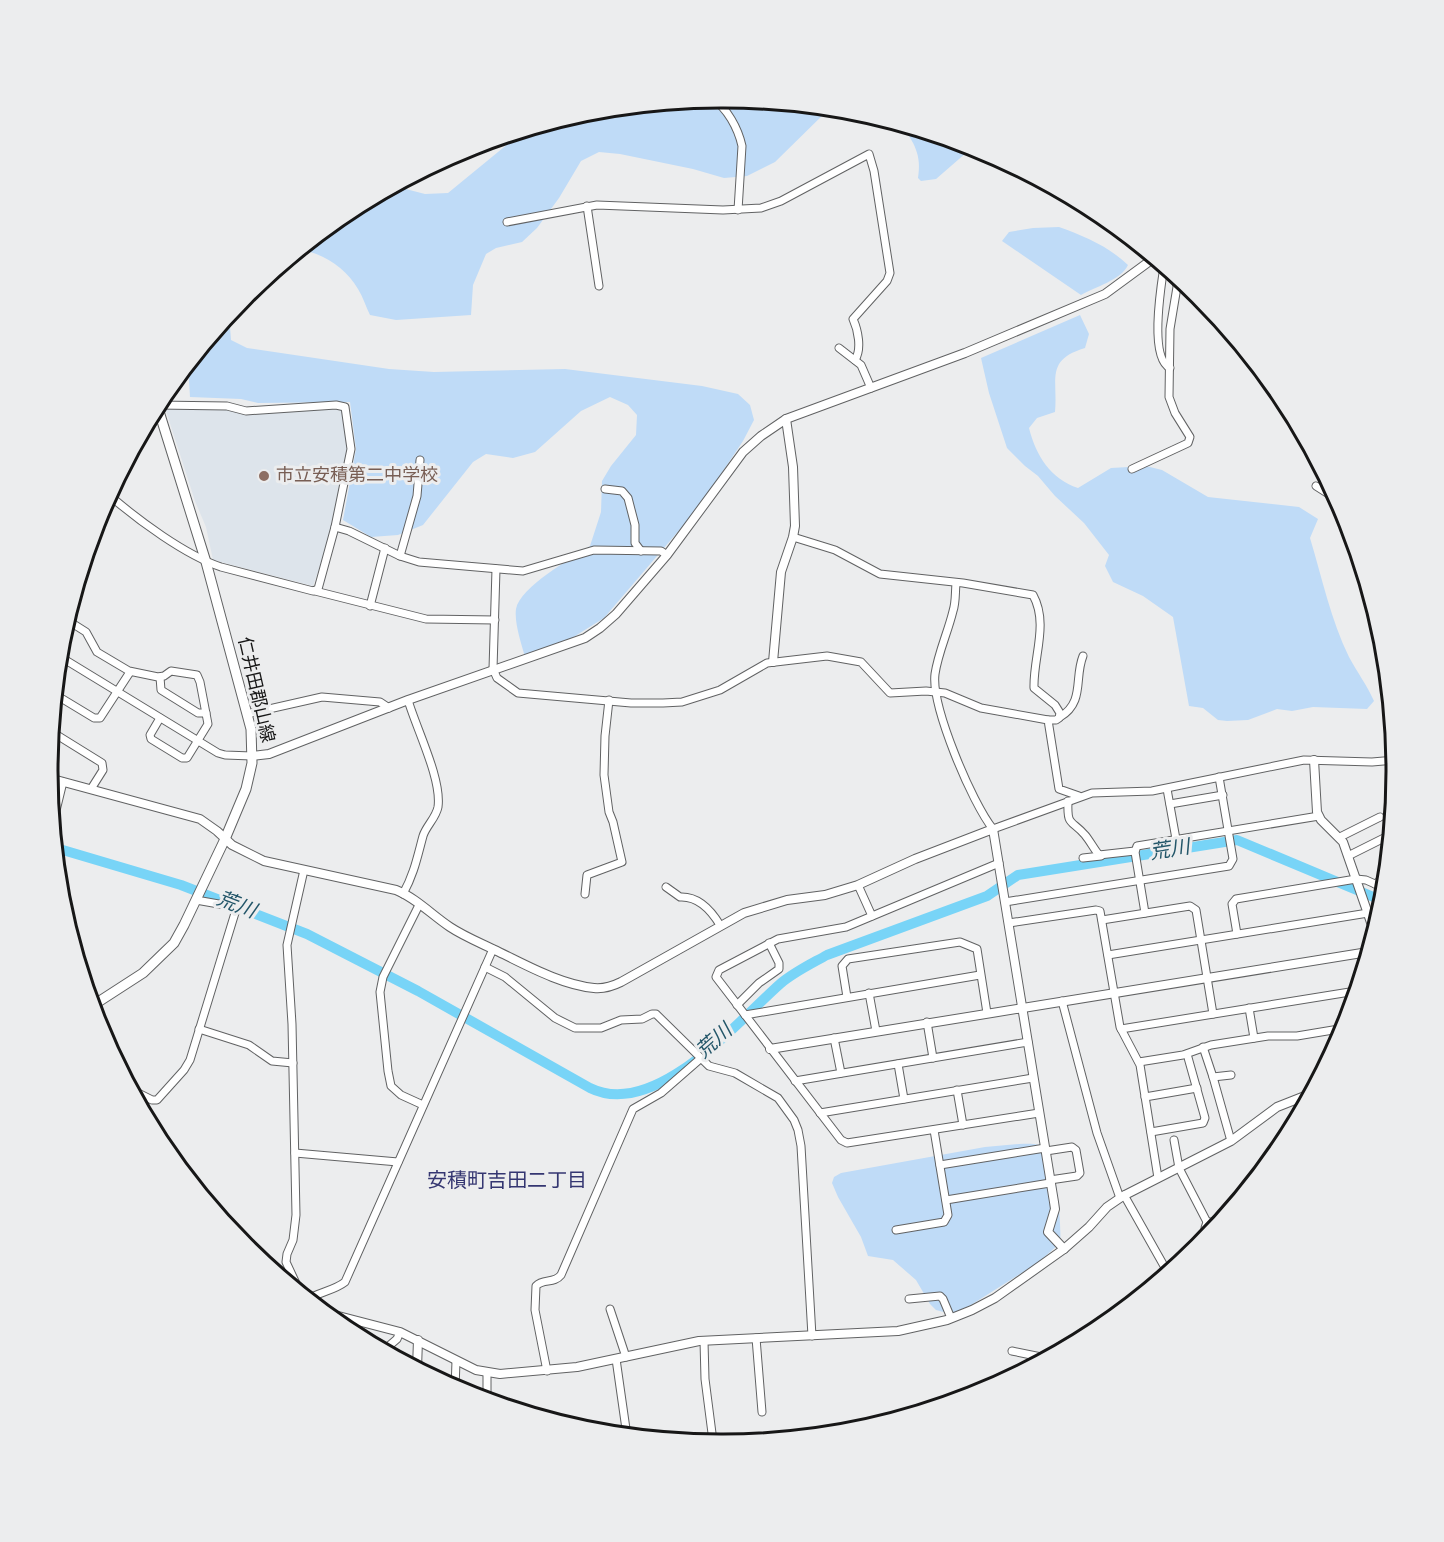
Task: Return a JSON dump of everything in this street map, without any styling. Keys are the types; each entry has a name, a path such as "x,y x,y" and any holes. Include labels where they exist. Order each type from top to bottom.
{"main road":[{"name":"仁井田郡山線","path":"100,1001 142,973 166,951 184,925 225,839 249,781 252,756 253,744 247,714 206,562 161,417"}],"street":[{"path":"722,108 740,135 742,146 738,210"},
{"path":"507,222 587,206 754,209 777,204 868,153 874,171 890,274 885,284 853,319 858,347 855,360"},
{"path":"587,206 599,286"},
{"path":"68,661 223,755 252,756 269,754 408,700 585,638 600,628 667,555 743,452 786,419 965,353 1105,294 1148,263"},
{"path":"1163,276 1158,328 1163,361 1170,368"},
{"path":"1132,469 1190,440 1171,404 1170,329 1177,289"},
{"path":"839,348 862,368 871,388"},
{"path":"168,405 227,406 246,411 336,405 345,407 351,449 335,527 319,587 315,591"},
{"path":"773,662 781,572 793,537 795,510 793,467 786,419"},
{"path":"400,556 417,496 420,460"},
{"path":"1316,486 1323,490"},
{"path":"605,489 622,491 628,498 635,525 634,543 640,551"},
{"path":"117,501 155,530 206,562 221,567 426,619 495,620"},
{"path":"335,527 349,531 400,556 428,564 522,572 594,550 661,552 667,555"},
{"path":"793,537 835,550 880,574 1033,595 1037,604 1041,631 1034,688 1058,708 1060,717"},
{"path":"370,606 385,548"},
{"path":"496,569 493,669 497,678 518,693 631,703 682,702 727,687 760,666 816,656 843,658 864,664 880,685 890,693 945,693 987,709 1056,720 1068,710 1077,695 1083,656"},
{"path":"956,584 954,610 935,673 935,692 970,792 993,829 1054,1209 1048,1232 1064,1249"},
{"path":"75,625 86,632 98,652 130,672 160,677 171,671 197,675 208,724 188,757 185,758 152,741 150,735 160,717"},
{"path":"63,700 97,719 101,718 130,672"},
{"path":"160,677 160,690 198,713 206,713"},
{"path":"247,714 322,697 380,702 389,708"},
{"path":"404,894 413,875 424,832 436,814 438,804 430,762 408,700"},
{"path":"585,894 587,875 622,862 609,812 604,776 604,736 609,700"},
{"path":"1048,720 1059,789 1079,796"},
{"path":"60,737 103,764 103,770 91,789"},
{"path":"58,781 200,819 232,845 264,861 390,888 404,894 455,930 493,949 585,987 602,988 621,982 744,913 787,900 825,895 858,885 915,859 1079,796 1167,789 1314,759 1372,762 1385,760"},
{"path":"1314,759 1316,809 1319,816 1340,837 1369,916"},
{"path":"1005,902 1228,867 1233,859 1219,777"},
{"path":"59,797 63,782"},
{"path":"1167,789 1176,839"},
{"path":"1170,804 1223,795"},
{"path":"1068,801 1071,823 1085,834 1101,856"},
{"path":"1145,914 1135,851 1137,846 1319,816"},
{"path":"1340,837 1380,817"},
{"path":"1348,856 1382,839"},
{"path":"1083,858 1135,851"},
{"path":"999,863 836,929 794,935 769,943 718,971 716,977 841,1140 849,1144 1039,1113"},
{"path":"293,1276 286,1262 293,1240 296,1215 293,1063 287,945 304,870"},
{"path":"1237,934 1232,903 1236,899 1356,879 1375,884"},
{"path":"858,885 872,916"},
{"path":"666,887 680,897 687,896 696,900 720,925"},
{"path":"143,1096 156,1101 186,1067 235,910 230,906 196,900"},
{"path":"419,905 383,977 380,992 391,1086 401,1095 423,1105"},
{"path":"1102,920 1191,906 1196,910 1213,1014"},
{"path":"1009,923 1100,911 1121,1029 1139,1062 1158,1178"},
{"path":"1108,955 1368,913"},
{"path":"847,997 842,966 848,959 960,942 976,948 987,1012"},
{"path":"737,1005 759,983 778,970 779,963 769,943"},
{"path":"315,1294 345,1282 493,949"},
{"path":"770,1049 1360,953"},
{"path":"485,967 505,977 555,1018 575,1028 602,1028 621,1020 642,1019 656,1014 700,1059 713,1069 735,1073 773,1095 788,1110 798,1130 801,1146 812,1336"},
{"path":"745,1015 980,975"},
{"path":"1121,1029 1347,992"},
{"path":"869,993 876,1031"},
{"path":"1062,1001 1097,1133 1122,1197 1164,1266"},
{"path":"1249,1008 1254,1038"},
{"path":"927,1022 933,1058"},
{"path":"199,1029 249,1045 272,1061 293,1063"},
{"path":"1139,1062 1187,1054 1203,1047 1254,1038 1274,1035 1297,1036 1333,1030"},
{"path":"834,1038 841,1073"},
{"path":"795,1081 1028,1042"},
{"path":"1203,1047 1231,1141"},
{"path":"1150,1132 1202,1124 1205,1118 1187,1054"},
{"path":"547,1371 536,1310 536,1286 540,1282 555,1280 561,1275 633,1109 661,1093 700,1059"},
{"path":"898,1064 904,1099"},
{"path":"1213,1077 1231,1075"},
{"path":"820,1113 1033,1078"},
{"path":"1145,1097 1197,1088"},
{"path":"957,1090 963,1125"},
{"path":"346,1318 400,1332 456,1361 487,1373 547,1371 577,1367 704,1341 898,1331 951,1318 995,1298 1064,1249 1107,1207 1122,1197 1231,1141 1269,1111 1300,1097"},
{"path":"897,1230 944,1221 948,1215 934,1130"},
{"path":"1174,1140 1179,1168 1207,1222"},
{"path":"940,1165 1072,1147 1076,1150 1080,1173 1077,1176 946,1200"},
{"path":"295,1153 398,1162"},
{"path":"909,1299 940,1296 951,1318"},
{"path":"610,1309 626,1357"},
{"path":"389,1346 397,1339 400,1332"},
{"path":"756,1338 762,1412"},
{"path":"417,1360 418,1340"},
{"path":"704,1341 706,1388 712,1434"},
{"path":"1012,1351 1035,1356"},
{"path":"616,1359 626,1427"},
{"path":"455,1378 456,1361"},
{"path":"487,1373 488,1391"}],"shaded area":[{"path":"722,108 765,109 823,115 775,162 747,176 724,178 693,169 599,152 581,161 559,198 537,228 522,242 496,248 486,254 473,285 471,315 396,320 370,315 358,289 347,274 333,262 310,252 353,219 404,189 425,194 448,193 509,143 593,120 635,113"},
{"path":"908,134 965,154 936,179 921,181 918,178 918,156"},
{"path":"1059,227 1112,252 1128,265 1125,270 1114,279 1081,295 1002,241 1009,232"},
{"path":"1080,315 1089,334 1085,348 1064,358 1059,365 1055,380 1055,412 1037,418 1029,428 1040,457 1060,479 1078,488 1111,468 1146,466 1162,470 1208,497 1299,507 1318,519 1310,538 1343,643 1374,701 1367,709 1313,707 1292,711 1277,709 1248,720 1227,721 1218,720 1203,708 1189,706 1173,617 1143,596 1113,582 1105,566 1109,555 1084,523 1007,448 989,393 981,358"},
{"path":"230,327 231,340 247,348 389,369 434,372 565,369 702,386 738,394 750,405 754,420 743,441 699,507 604,618 540,658 526,660 516,621 516,609 520,600 536,583 590,546 601,512 602,481 636,435 637,415 628,405 610,397 581,411 535,452 513,458 486,454 473,462 423,525 398,535 371,537 343,520 356,449 350,402 258,403 241,399 190,397 189,377"},
{"name":"市立安積第二中学校","path":"340,408 344,410 348,450 327,546 313,586 213,560 206,527 195,501 166,411 168,409"},
{"path":"1019,1144 1040,1146 1050,1157 1058,1195 1060,1243 1039,1262 955,1315 936,1310 916,1280 893,1260 868,1256 861,1237 832,1183 834,1177 841,1173 985,1147"}],"waterway":[{"name":"荒川","path":"63,850 181,885 307,934 418,991 590,1088 615,1094 641,1091 667,1079 693,1062 780,984 803,968 827,955 987,896 1018,875 1237,840 1373,897"}],"place":[{"name":"市立安積第二中学校","path":"264,476"}],"district":[{"name":"安積町吉田二丁目","path":"507,1182"}]}
